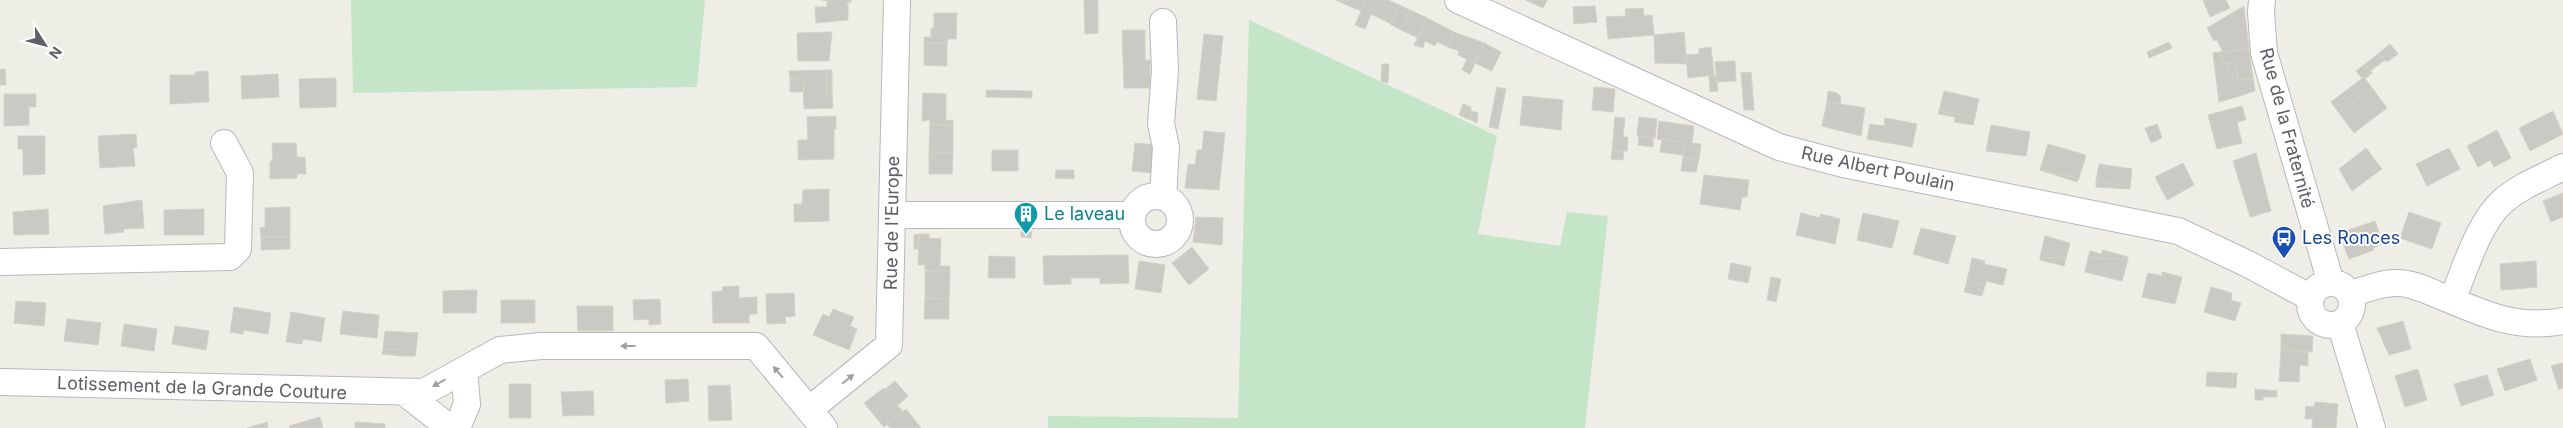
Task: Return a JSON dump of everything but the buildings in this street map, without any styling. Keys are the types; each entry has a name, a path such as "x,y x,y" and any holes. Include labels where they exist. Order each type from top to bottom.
{"street":[{"name":"Rue de l'Europe","path":"817,418 890,345 897,0"},
{"name":"Rue Albert Poulain","path":"1458,0 1779,147 1843,164 2178,231 2248,264 2331,292"},
{"name":"Rue de la Fraternité","path":"2262,0 2264,53 2331,292 2311,311 2320,322 2333,325 2340,323"},
{"path":"1163,22 1165,70 1161,124 1166,147 1163,197"},
{"path":"0,262 230,257 238,249 240,173 224,143"},
{"path":"2452,300 2481,232 2492,212 2518,190 2563,167"},
{"path":"1163,197 1176,206 1180,221 1178,229 1168,241 1153,244 1145,242 1134,231 1132,215 1140,201 1147,198 1163,197"},
{"path":"892,215 1132,215"},
{"path":"2331,292 2399,282 2414,285 2502,320 2535,325 2563,322"},
{"path":"2331,292 2352,308 2350,314 2340,323 2372,428"},
{"name":"Lotissement de la Grande Couture","path":"0,382 424,392 500,350 541,346 756,346 817,418"},
{"path":"457,428 467,404 464,370"},
{"path":"404,392 450,428"}],"green space":[{"path":"351,0 705,0 697,87 353,93"},
{"path":"1249,20 1497,136 1478,234 1560,246 1567,212 1608,216 1585,428 1048,428 1048,416 1238,418"}],"place":[{"name":"Le laveau","path":"1026,235"},
{"name":"Les Ronces","path":"2284,259"}]}
